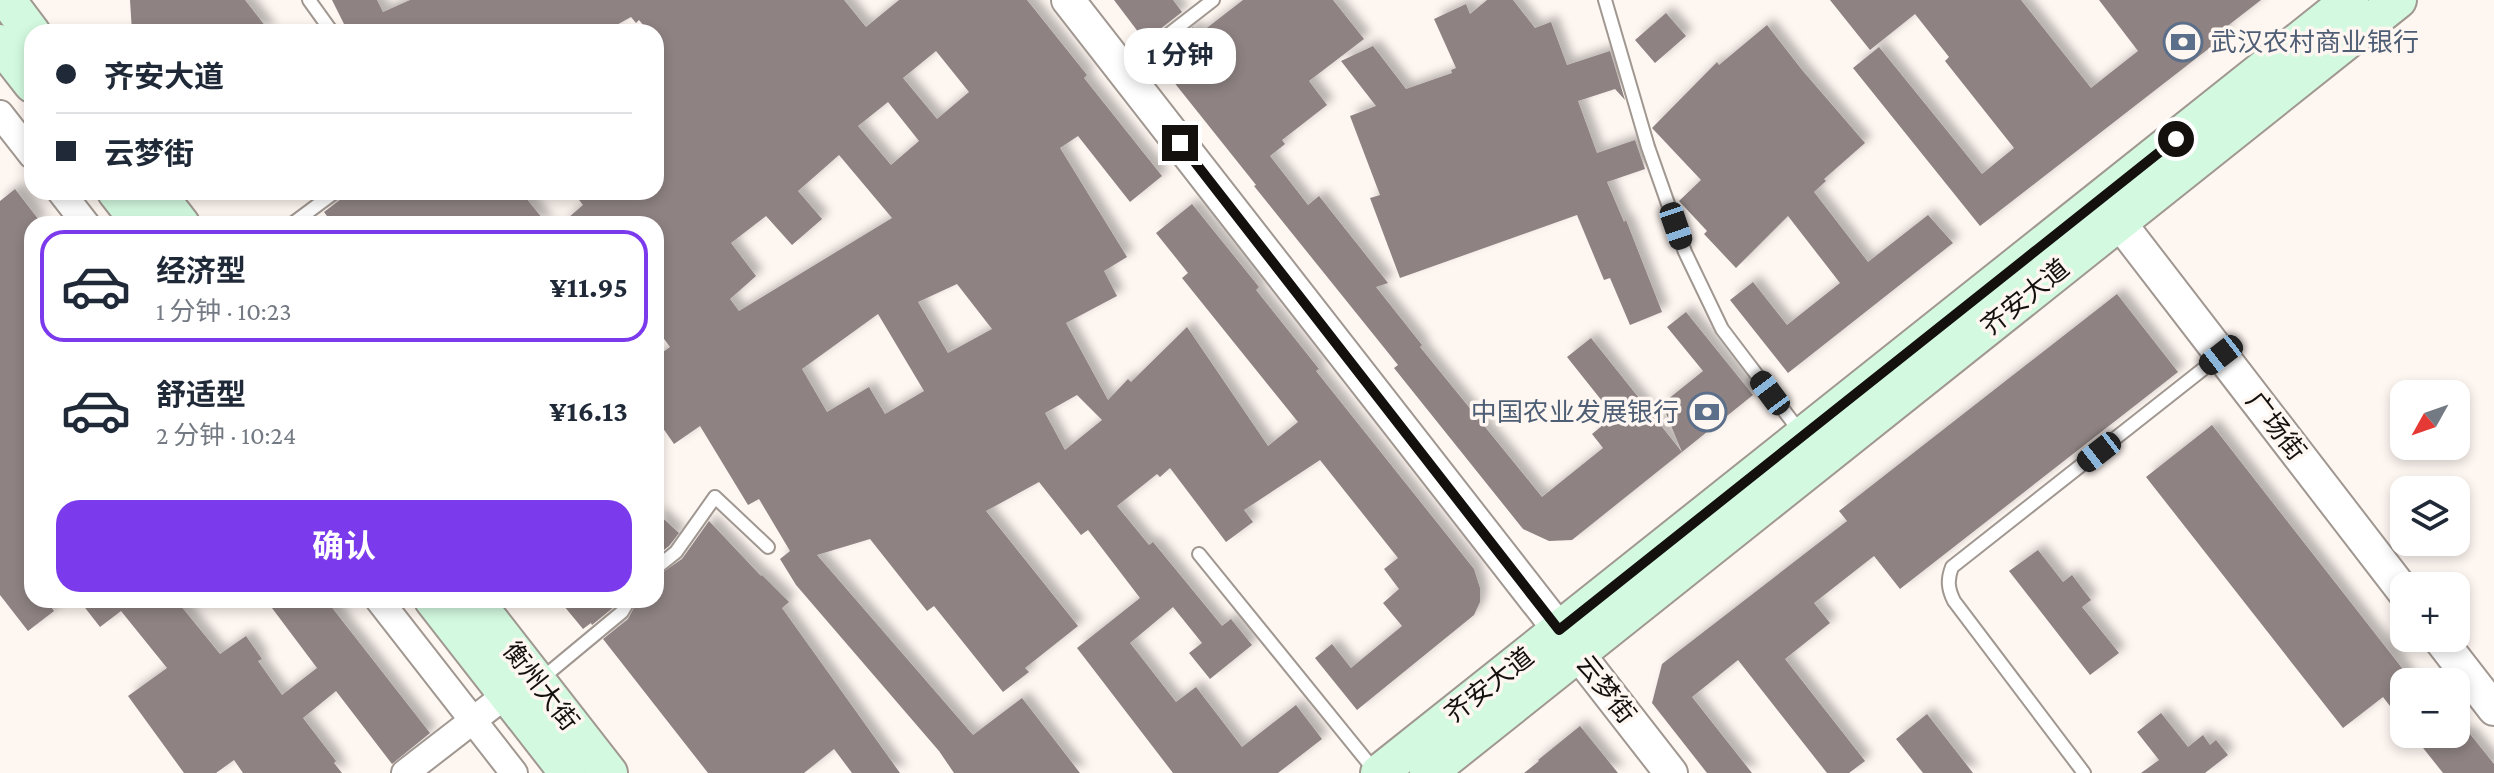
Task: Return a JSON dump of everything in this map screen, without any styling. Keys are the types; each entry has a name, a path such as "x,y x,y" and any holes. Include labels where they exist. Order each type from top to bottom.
{"main road":[{"path":"7,0 25,24"},
{"name":"齐安大道","path":"1428,773 1569,641 1802,436 2350,0"},
{"name":"齐安大道","path":"1378,773 1569,641 2119,222 2398,0"},
{"path":"0,43 24,74"},
{"path":"122,200 135,216"},
{"path":"162,200 175,216"},
{"name":"衡州大街","path":"441,608 609,773"},
{"name":"衡州大街","path":"478,608 568,773"}],"street":[{"name":"云梦街","path":"1068,0 1671,773"},
{"path":"0,114 24,145"},
{"path":"67,200 80,216"},
{"name":"广场街","path":"2119,222 2390,574"},
{"path":"385,608 514,773"},
{"path":"2450,652 2494,709"},
{"path":"405,773 473,720 522,688"}],"lane":[{"path":"309,0 326,24"},
{"path":"1123,70 1213,0"},
{"path":"1605,0 1648,147 1685,252 1722,329 1802,436"},
{"path":"303,216 324,200"},
{"path":"2084,773 1954,601 1950,593 1949,575 1952,567 2221,355"},
{"path":"664,562 676,552 715,497 768,547"},
{"path":"1199,554 1378,773"},
{"path":"522,688 624,608"}],"building":[{"path":"130,0 245,0 264,24 132,24"},
{"path":"332,0 377,0 383,12 410,0 844,0 866,27 899,0 1027,0 1162,176 1130,202 1078,136 1060,148 1127,257 1104,271 1117,296 1066,323 1108,400 1187,327 1268,446 1298,422 1182,278 1188,273 1156,233 1192,204 1259,287 1256,290 1319,369 1316,371 1474,569 1480,588 1480,602 1474,615 1357,710 1315,658 1332,644 1351,668 1402,626 1383,603 1399,589 1384,569 1398,558 1320,460 1244,510 1253,522 1226,542 1170,468 1160,477 1157,474 1117,506 1149,545 1153,542 1222,626 1231,619 1252,645 1210,679 1189,653 1202,643 1173,607 1130,643 1176,702 1196,687 1242,747 1296,705 1322,739 1278,773 1173,773 1077,648 1140,598 1088,530 1081,535 1039,482 986,511 1078,626 1025,668 1029,672 1003,692 934,606 927,611 870,539 817,555 973,735 1022,698 1080,773 954,773 939,751 796,585 780,559 790,551 759,499 748,505 700,426 674,444 664,430 664,351 670,347 664,339 664,216 570,216 583,205 579,200 664,200 664,24 642,24 639,20 636,23 631,17 618,24 344,24","holes":["936,51 969,92 937,119 903,78","888,102 919,141 891,165 858,126","839,155 892,218 739,311 730,299 756,276 731,243 766,216 792,245 822,219 798,191","957,284 992,329 948,353 918,302","878,314 924,391 885,414 869,387 827,412 802,369","1077,395 1102,420 1065,450 1045,413"]},
{"path":"1114,0 1173,0 1182,12 1145,41"},
{"path":"1243,0 1333,0 1364,39 1309,81 1327,105 1282,140 1285,144 1270,156 1308,205 1319,196 1388,283 1376,287 1422,345 1420,347 1542,497 1603,448 1592,434 1614,416 1567,357 1591,338 1682,452 1572,540 1549,541 1523,529 1394,368 1398,365 1157,61 1156,55 1193,27 1199,34"},
{"path":"1487,0 1513,0 1535,28 1551,22 1567,65 1610,51 1625,100 1615,89 1578,101 1597,153 1635,140 1645,169 1607,182 1624,222 1626,220 1662,312 1630,325 1610,278 1604,280 1577,215 1400,278 1370,198 1380,195 1350,116 1376,106 1341,61 1373,46 1406,89 1452,73 1451,70 1456,68 1434,19 1466,4 1470,14"},
{"path":"1830,0 2021,0 2091,88 2138,51 2099,0 2261,0 2221,31 2225,36 1980,226 1853,68 1879,47 1982,174 2014,148 1945,61 1949,57 1915,14 1870,50"},
{"path":"1666,13 1686,36 1655,63 1635,40"},
{"path":"1767,25 1865,143 1824,179 1826,181 1814,192 1868,262 1928,215 1953,243 1788,373 1730,300 1753,282 1787,325 1840,283 1788,216 1736,268 1679,201 1701,180 1652,128 1717,62 1719,65"},
{"path":"15,189 36,216 24,216 24,608 52,608 54,611 28,631 0,595 0,201"},
{"path":"340,200 528,200 540,216 327,216 324,212"},
{"path":"2117,294 2178,372 1900,589 1874,556 1814,603 1830,623 1785,659 1865,761 1849,773 1827,773 1738,660 1692,697 1752,773 1707,773 1652,703 1662,664 1847,521 1839,511"},
{"path":"1686,312 1753,395 1682,452 1662,404 1703,371 1667,327"},
{"path":"2212,425 2402,668 2390,668 2390,706 2383,697 2343,728 2146,477"},
{"path":"664,519 679,533 664,550"},
{"path":"709,521 789,602 782,608 900,773 852,773 834,749 804,773 708,773 603,639 628,619 634,608 664,608 664,571 682,559"},
{"path":"2038,550 2063,582 2072,575 2091,600 2082,607 2119,653 2090,675 2009,571"},
{"path":"85,608 183,608 220,654 246,636 262,659 258,661 282,695 317,668 272,608 332,608 430,733 392,764 336,691 303,718 342,773 243,773 234,760 216,773 184,773 128,696 167,668 121,611 100,627"},
{"path":"566,608 613,608 592,625 583,629"},
{"path":"2161,713 2188,747 2203,735 2210,745 2216,740 2228,755 2205,773 2141,773 2159,760 2137,732"},
{"path":"1927,714 1973,773 1923,773 1896,739"},
{"path":"1580,726 1618,773 1524,773 1538,760"},
{"path":"2470,734 2494,764 2494,773 2443,773 2423,748 2470,748"}],"place":[{"name":"武汉农村商业银行","path":"2183,42"},
{"name":"中国农业发展银行","path":"1707,412"}],"route":[{"path":"1180,143 1559,630 2176,139"}]}
